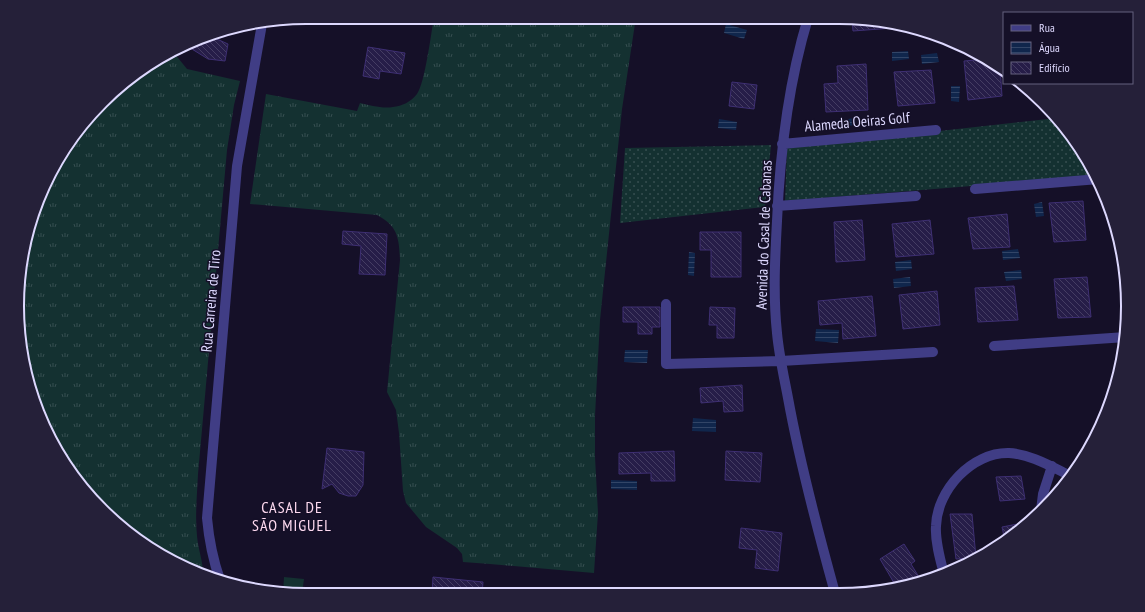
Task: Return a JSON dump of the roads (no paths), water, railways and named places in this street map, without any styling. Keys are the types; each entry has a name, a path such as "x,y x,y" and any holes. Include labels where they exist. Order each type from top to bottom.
{"street":[{"name":"Avenida do Casal de Cabanas","path":"806,24 798,56 782,144 777,206 775,294 777,333 781,361 806,486 834,588"},
{"name":"Rua Carreira de Tiro","path":"218,574 208,535 208,512 237,166 261,27"},
{"name":"Alameda Oeiras Golf","path":"782,144 936,130"},
{"path":"976,189 1091,180"},
{"path":"777,206 916,196"},
{"path":"666,304 666,364 781,361 933,352"},
{"path":"994,346 1119,337"},
{"path":"943,568 936,526 938,509 947,491 966,469 988,456 1009,453 1022,455 1052,466 1066,473"},
{"path":"1042,501 1052,466"}],"water":[{"path":"726,24 747,30 744,39 724,33"},
{"path":"908,51 909,59 892,61 892,52"},
{"path":"937,53 939,62 922,64 921,55"},
{"path":"951,86 960,86 959,102 951,101"},
{"path":"855,118 856,125 828,128 827,122"},
{"path":"719,119 737,122 736,130 718,128"},
{"path":"1042,202 1044,216 1036,217 1034,204"},
{"path":"1018,249 1020,258 1003,260 1002,251"},
{"path":"689,252 695,253 694,276 688,275"},
{"path":"911,260 912,269 896,271 895,262"},
{"path":"1021,270 1022,279 1006,281 1004,272"},
{"path":"910,277 911,286 894,288 893,279"},
{"path":"816,329 839,330 838,343 815,341"},
{"path":"625,350 648,350 647,363 624,362"},
{"path":"693,418 716,420 716,432 692,431"},
{"path":"611,480 637,481 637,490 611,489"}],"district":[{"name":"CASAL DE SÃO MIGUEL","path":"292,516"}]}
